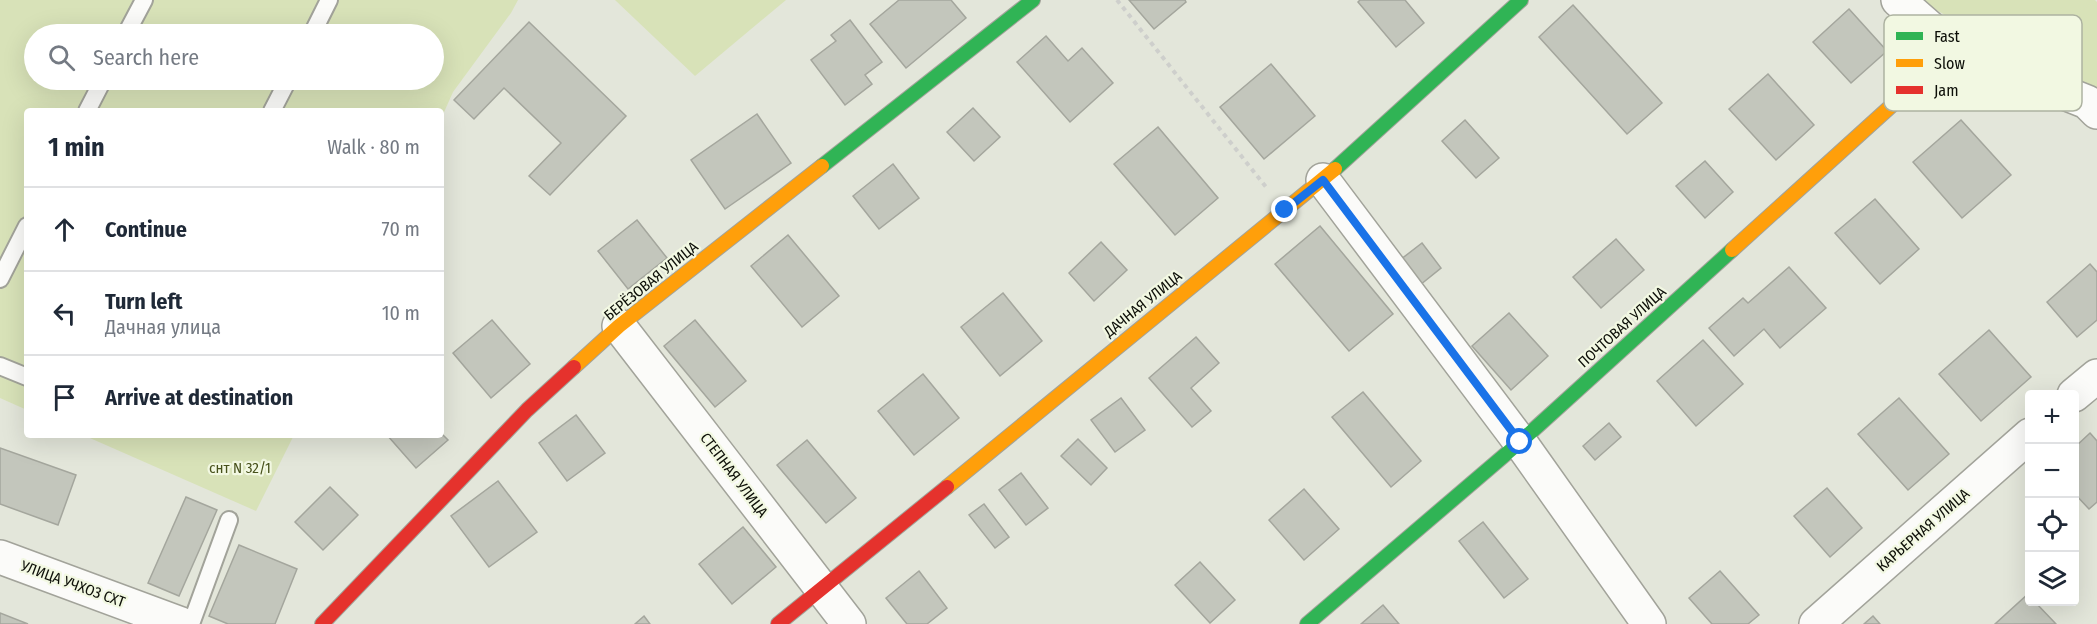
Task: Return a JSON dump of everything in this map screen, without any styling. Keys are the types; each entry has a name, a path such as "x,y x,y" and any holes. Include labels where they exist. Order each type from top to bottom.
{"street":[{"name":"БЕРЁЗОВАЯ УЛИЦА","path":"322,624 527,410 620,326 1033,0"},
{"name":"ДАЧНАЯ УЛИЦА","path":"778,624 1323,180 1521,0"},
{"path":"1898,0 1915,15"},
{"path":"2082,100 2097,112"},
{"name":"ПОЧТОВАЯ УЛИЦА","path":"1307,624 1520,442 1886,111"},
{"path":"1323,180 1520,442 1649,624"},
{"name":"СТЕПНАЯ УЛИЦА","path":"620,326 849,624"},
{"path":"2079,391 2097,376"},
{"name":"КАРЬЕРНАЯ УЛИЦА","path":"1816,624 2025,439"},
{"name":"УЛИЦА УЧХОЗ СХТ","path":"0,557 181,624"}],"lane":[{"path":"131,24 144,0"},
{"path":"317,24 329,0"},
{"path":"89,108 98,90"},
{"path":"274,108 283,90"},
{"path":"0,279 24,232"},
{"path":"0,366 24,376"},
{"path":"191,624 229,520"}],"path":[{"path":"1117,0 1285,210"}],"green space":[{"path":"0,0 518,0 453,92 444,112 444,108 24,108 24,409 0,398"},
{"path":"615,0 786,0 695,76"},
{"path":"1919,0 2095,0 2097,2 2097,97 2082,84 2082,15 1945,15"},
{"name":"снт N 32/1","path":"90,438 292,438 256,511"}],"building":[{"path":"899,0 951,0 966,18 906,68 870,24"},
{"path":"1129,0 1185,0 1186,2 1154,29"},
{"path":"1360,0 1405,0 1424,23 1396,47 1358,2"},
{"path":"1573,5 1662,103 1627,134 1539,37"},
{"path":"1849,9 1884,48 1884,54 1851,83 1813,42"},
{"path":"850,20 882,62 865,75 872,84 845,105 811,60 836,41 831,35"},
{"path":"529,22 626,116 550,195 529,176 561,143 504,88 474,119 454,100"},
{"path":"1046,36 1068,61 1082,48 1113,83 1070,122 1017,62"},
{"path":"1271,64 1315,116 1264,159 1220,107"},
{"path":"1768,74 1814,125 1776,160 1729,109"},
{"path":"973,108 1000,137 974,161 947,132"},
{"path":"757,114 791,163 725,209 691,160"},
{"path":"1465,120 1499,158 1476,178 1442,141"},
{"path":"1961,120 2011,175 1962,218 1913,162"},
{"path":"1158,127 1218,198 1175,235 1114,164"},
{"path":"1705,161 1733,192 1705,218 1676,186"},
{"path":"893,164 919,198 879,229 853,196"},
{"path":"1875,199 1919,249 1880,284 1835,233"},
{"path":"637,220 667,258 628,289 598,251"},
{"path":"1320,226 1393,314 1349,351 1275,264"},
{"path":"788,235 839,296 802,327 751,266"},
{"path":"1616,239 1644,270 1601,308 1573,277"},
{"path":"1101,242 1127,270 1094,301 1069,273"},
{"path":"1422,243 1441,268 1420,285 1400,260"},
{"path":"2090,264 2097,272 2097,320 2077,337 2047,302"},
{"path":"1789,267 1826,308 1780,348 1764,329 1734,356 1709,328 1743,298 1748,303"},
{"path":"1003,293 1042,341 1000,376 961,327"},
{"path":"1509,313 1548,356 1511,390 1472,346"},
{"path":"492,320 530,364 491,398 453,353"},
{"path":"695,320 746,381 715,407 664,346"},
{"path":"1989,330 2031,377 1981,421 1939,374"},
{"path":"1196,337 1219,363 1191,388 1211,411 1192,427 1149,378"},
{"path":"1703,340 1743,384 1696,426 1657,381"},
{"path":"923,374 959,418 914,455 878,411"},
{"path":"1363,392 1421,461 1391,487 1332,417"},
{"path":"1121,398 1145,430 1115,452 1091,420"},
{"path":"1899,398 1949,454 1908,490 1858,434"},
{"path":"576,415 605,453 567,481 539,443"},
{"path":"1609,423 1621,437 1595,460 1583,446"},
{"path":"2090,433 2097,441 2097,502 2089,509 2079,498 2079,443"},
{"path":"444,436 448,440 416,468 390,438 444,438"},
{"path":"1078,439 1107,468 1091,485 1061,456"},
{"path":"807,440 856,498 826,523 777,465"},
{"path":"0,448 76,475 58,525 0,504"},
{"path":"1021,473 1048,508 1026,525 999,490"},
{"path":"498,481 537,532 489,567 451,516"},
{"path":"330,487 358,515 323,550 295,522"},
{"path":"1827,488 1862,528 1830,557 1794,516"},
{"path":"1304,489 1339,529 1304,560 1269,520"},
{"path":"186,497 217,510 179,596 148,583"},
{"path":"984,504 1009,537 995,548 969,515"},
{"path":"1483,522 1528,579 1504,598 1459,541"},
{"path":"743,527 776,567 732,604 699,564"},
{"path":"239,545 297,569 275,624 228,624 209,616"},
{"path":"1200,562 1235,600 1210,623 1175,585"},
{"path":"919,571 947,608 927,624 907,624 886,598"},
{"path":"1720,571 1759,615 1748,624 1712,624 1689,598"},
{"path":"2025,597 2025,606 2039,606 2056,624 1995,624"},
{"path":"1383,605 1399,624 1361,624"},
{"path":"0,613 28,624 0,624"},
{"path":"644,616 650,624 635,624"},
{"path":"1873,616 1880,624 1864,624"}],"traffic: fast":[{"path":"822,166 1033,0"},
{"path":"1335,169 1521,0"},
{"path":"1307,624 1520,442 1732,250"}],"traffic: slow":[{"path":"1732,250 1886,111"},
{"path":"574,367 619,326 822,166"},
{"path":"947,487 1335,169"}],"traffic: jam":[{"path":"322,624 527,410 574,367"},
{"path":"778,624 947,487"}],"route":[{"path":"1285,210 1323,180 1520,442"}]}
